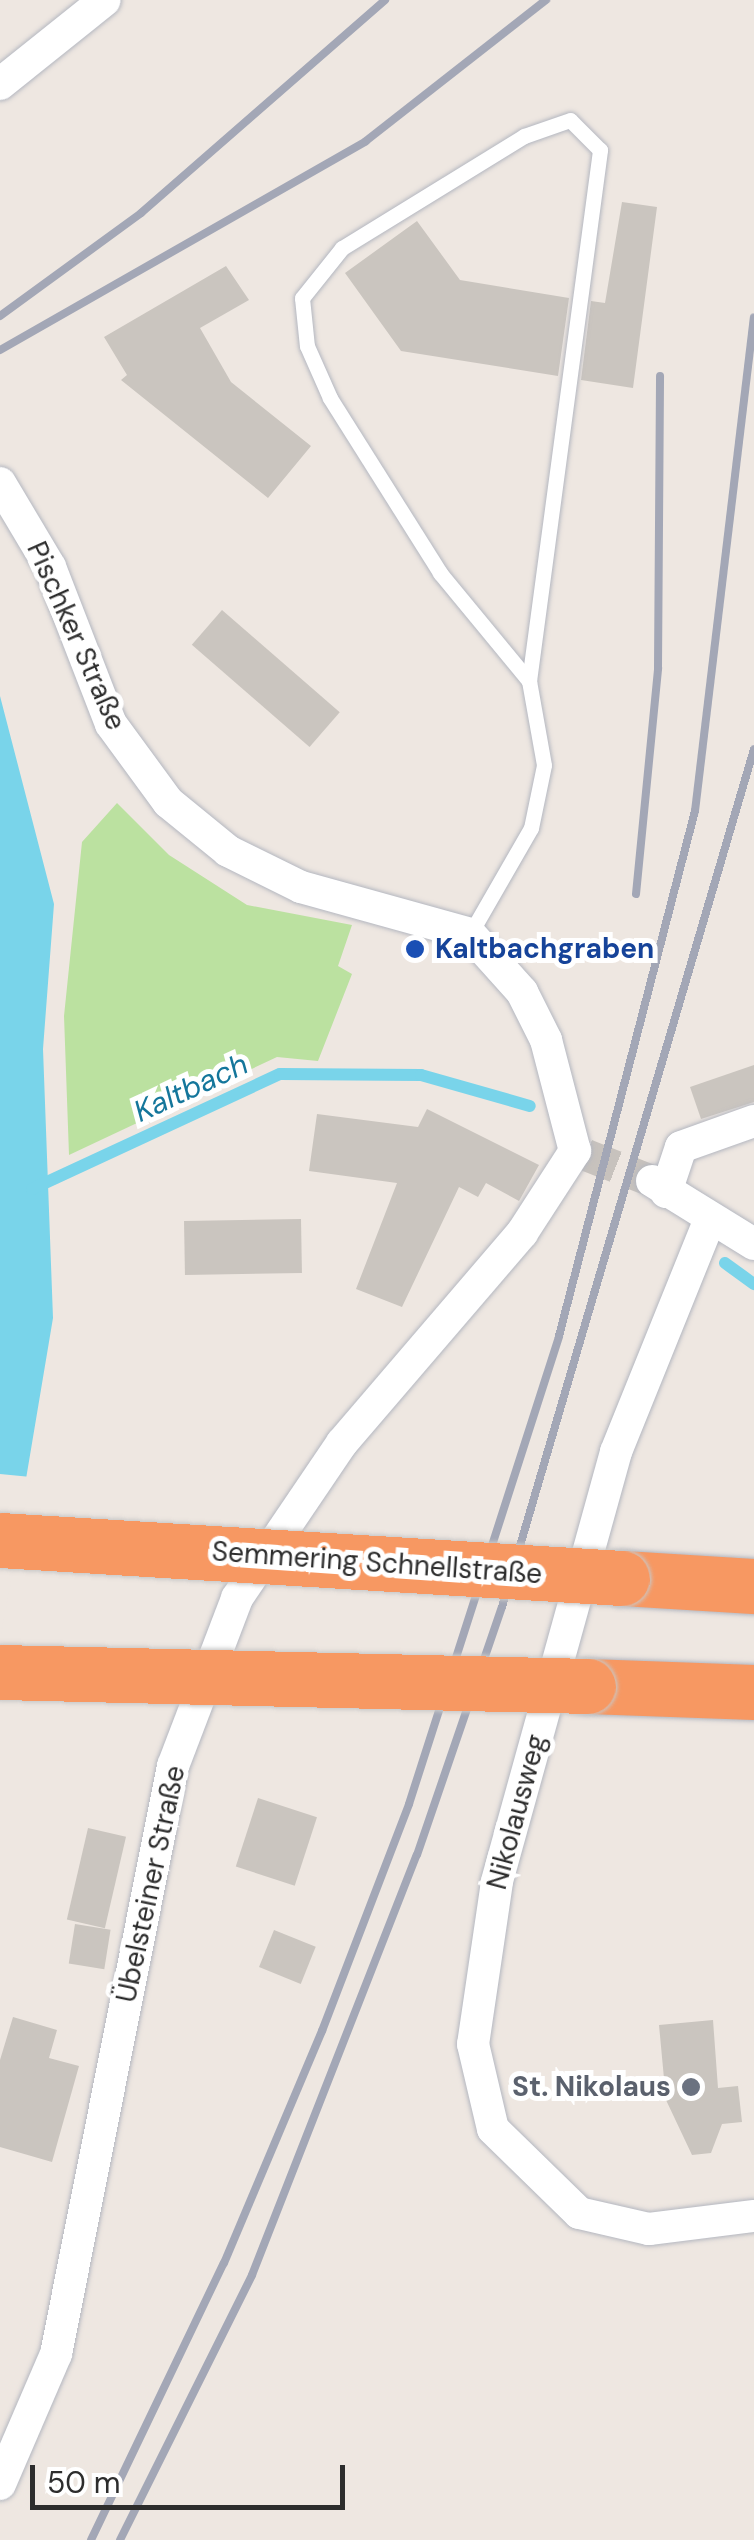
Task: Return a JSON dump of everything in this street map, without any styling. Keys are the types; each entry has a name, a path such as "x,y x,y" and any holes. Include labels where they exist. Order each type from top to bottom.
{"highway":[{"name":"Semmering Schnellstraße","path":"0,1540 754,1586"},
{"path":"0,1672 754,1692"}],"street":[{"path":"0,84 105,0"},
{"name":"Pischker Straße","path":"0,483 50,568 111,724 168,802 228,850 301,887 470,934"},
{"name":"Übelsteiner Straße","path":"0,2484 56,2354 173,1766 237,1598 342,1443 522,1233 580,1153 546,1040 522,992 470,934"},
{"path":"754,1122 682,1147 659,1187 754,1244"},
{"name":"Nikolausweg","path":"710,1219 616,1452 497,1882 473,2044 494,2129 579,2213 649,2229 754,2216"}],"lane":[{"path":"470,934 532,828 544,765 529,681 600,150 584,125 570,120 524,136 342,248 302,298 307,346 330,398 440,574 529,681"}],"green space":[{"path":"117,803 169,855 247,905 352,925 338,966 352,974 318,1061 277,1057 69,1155 64,1016 82,842"}],"water":[{"path":"0,696 54,904 43,1049 53,1318 0,1634"}],"pier":[{"path":"0,1474 31,1477 0,1639"}],"building":[{"path":"622,202 657,207 633,388 581,380 591,301 605,303"},
{"path":"417,221 460,280 569,298 558,376 401,351 345,273"},
{"path":"226,266 249,300 200,328 231,382 311,446 268,498 121,380 127,375 104,337"},
{"path":"222,610 340,712 310,747 192,645"},
{"path":"754,1065 754,1102 701,1119 690,1087"},
{"path":"427,1109 539,1165 519,1201 486,1183 478,1197 459,1187 402,1307 356,1289 397,1183 309,1171 317,1114 418,1127"},
{"path":"301,1219 302,1273 185,1275 184,1221"},
{"path":"258,1798 317,1817 295,1886 236,1866"},
{"path":"88,1828 126,1837 105,1928 67,1920"},
{"path":"75,1924 111,1930 104,1969 69,1964"},
{"path":"274,1930 316,1947 301,1984 259,1967"},
{"path":"13,2017 57,2030 49,2058 79,2066 52,2162 0,2147 0,2060"},
{"name":"St. Nikolaus","path":"713,2020 718,2088 738,2086 742,2122 722,2124 711,2153 692,2155 666,2100 659,2025"}],"waterway":[{"name":"Kaltbach","path":"32,1189 280,1074 421,1075 530,1106"},
{"name":"Kaltbach","path":"725,1263 754,1284"}],"tunnel":[{"path":"586,1155 652,1181"}],"railway":[{"path":"0,316 141,213 385,0"},
{"path":"0,350 366,141 546,0"},
{"path":"91,2540 224,2263 322,2031 409,1804 559,1336 695,811 754,318"},
{"path":"636,894 658,668 660,376"},
{"path":"120,2540 252,2275 417,1855 502,1607 754,749"}],"place":[{"name":"Kaltbachgraben","path":"415,949"},
{"name":"St. Nikolaus","path":"691,2087"}]}
